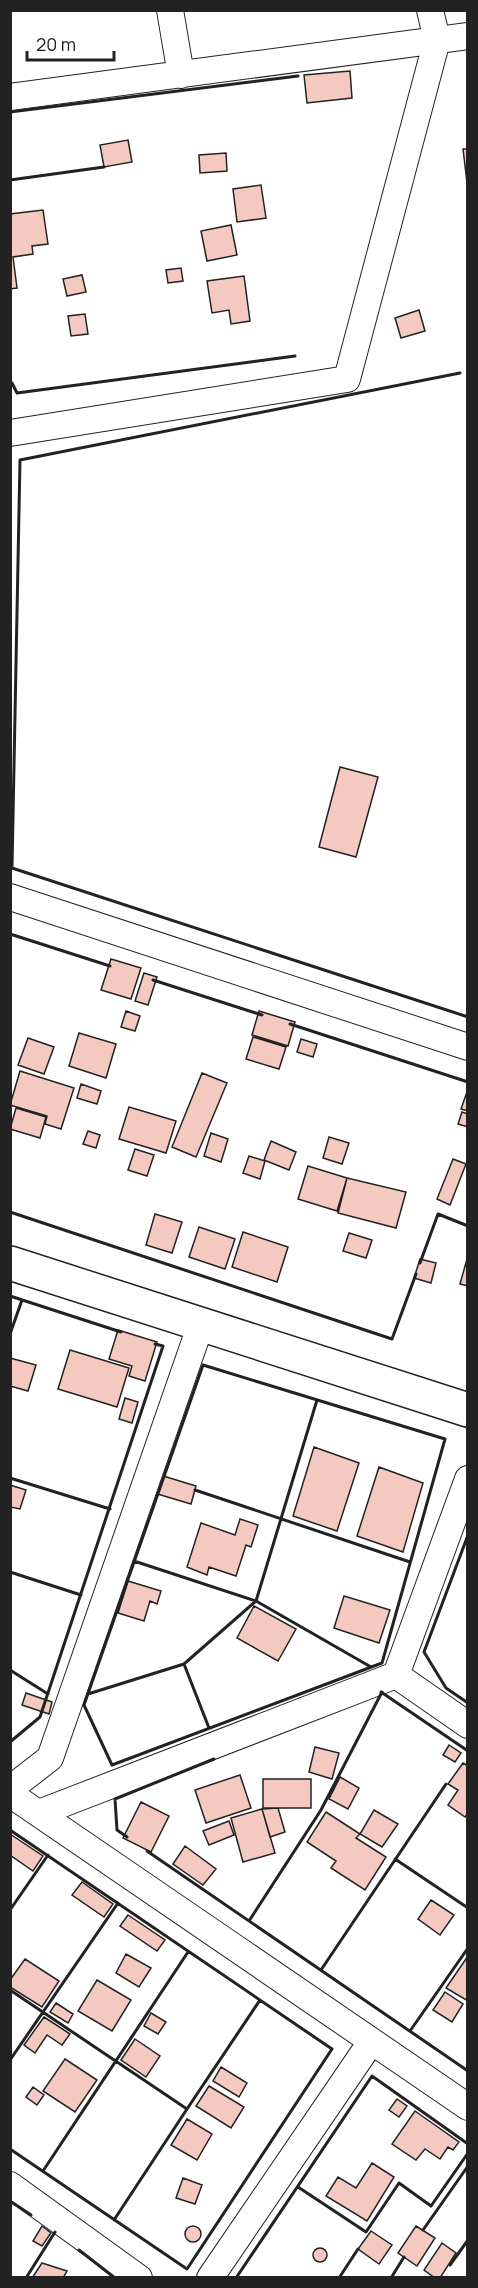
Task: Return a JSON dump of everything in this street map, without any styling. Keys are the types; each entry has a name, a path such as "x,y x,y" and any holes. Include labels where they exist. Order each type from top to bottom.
{"street":[{"path":"170,10 181,75"},
{"path":"10,433 347,379 437,40 430,10"},
{"path":"10,97 468,36"},
{"path":"10,897 468,1047"},
{"path":"10,1263 468,1410"},
{"path":"10,1789 50,1758 201,1324"},
{"path":"39,1813 396,1675 468,1479"},
{"path":"396,1675 468,1725"},
{"path":"10,1794 468,2107"},
{"path":"210,2277 371,2042"},
{"path":"10,2185 139,2277"}],"building":[{"path":"350,71 352,98 307,103 304,75"},
{"path":"128,140 132,162 104,167 100,145"},
{"path":"463,149 468,149 468,191"},
{"path":"226,153 227,171 200,173 199,155"},
{"path":"261,185 266,218 237,222 233,189"},
{"path":"43,210 48,244 32,246 33,254 13,257 17,288 10,289 10,214"},
{"path":"231,225 237,255 207,261 201,231"},
{"path":"181,268 183,281 168,283 166,270"},
{"path":"82,275 86,292 67,296 63,279"},
{"path":"244,276 250,321 231,324 229,310 212,313 207,281"},
{"path":"419,310 425,331 401,338 395,318"},
{"path":"85,314 88,334 71,336 68,316"},
{"path":"340,767 378,777 356,857 319,847"},
{"path":"111,959 141,968 131,999 101,990"},
{"path":"144,973 157,977 148,1005 135,1001"},
{"path":"126,1011 140,1016 135,1031 121,1027"},
{"path":"259,1011 295,1022 288,1046 252,1035"},
{"path":"79,1033 116,1044 106,1078 69,1066"},
{"path":"253,1037 286,1047 279,1069 246,1059"},
{"path":"28,1038 54,1047 44,1074 18,1065"},
{"path":"301,1039 317,1044 313,1057 297,1052"},
{"path":"20,1071 74,1088 61,1129 45,1124 47,1116 10,1105"},
{"path":"202,1073 227,1083 196,1157 172,1147"},
{"path":"81,1084 101,1091 97,1104 77,1098"},
{"path":"468,1089 468,1111 461,1109"},
{"path":"129,1107 176,1121 166,1153 119,1139"},
{"path":"16,1108 46,1117 40,1138 10,1129"},
{"path":"462,1112 468,1114 468,1127 458,1124"},
{"path":"88,1131 100,1135 96,1148 83,1144"},
{"path":"211,1133 228,1139 221,1162 204,1156"},
{"path":"329,1137 349,1143 342,1164 323,1158"},
{"path":"271,1141 296,1152 289,1170 264,1160"},
{"path":"135,1149 154,1155 147,1176 128,1170"},
{"path":"249,1156 265,1161 260,1179 243,1173"},
{"path":"453,1159 466,1164 450,1205 437,1199"},
{"path":"308,1166 347,1178 337,1211 298,1199"},
{"path":"347,1178 406,1192 396,1228 338,1213"},
{"path":"155,1214 182,1222 172,1253 146,1245"},
{"path":"199,1227 235,1239 225,1269 189,1257"},
{"path":"243,1232 288,1247 277,1282 232,1267"},
{"path":"349,1233 372,1240 366,1258 343,1251"},
{"path":"420,1259 436,1263 431,1283 414,1278"},
{"path":"468,1260 468,1286 460,1284"},
{"path":"118,1330 157,1342 145,1381 129,1376 132,1366 109,1359"},
{"path":"70,1350 129,1368 117,1407 58,1389"},
{"path":"10,1358 36,1365 28,1391 10,1386"},
{"path":"125,1398 138,1402 132,1423 119,1419"},
{"path":"314,1447 359,1463 337,1531 293,1516"},
{"path":"379,1467 423,1483 403,1552 357,1536"},
{"path":"160,1475 196,1486 191,1504 154,1493"},
{"path":"10,1485 26,1490 20,1509 10,1507"},
{"path":"240,1519 258,1525 251,1547 246,1545 236,1576 209,1567 207,1575 187,1567 201,1523 235,1535"},
{"path":"128,1581 161,1591 157,1604 150,1601 144,1621 118,1613"},
{"path":"344,1596 390,1610 379,1643 334,1628"},
{"path":"254,1606 296,1629 278,1661 237,1638"},
{"path":"26,1693 52,1702 49,1714 22,1705"},
{"path":"449,1745 461,1753 455,1762 443,1755"},
{"path":"315,1747 339,1753 332,1779 309,1772"},
{"path":"463,1763 468,1766 468,1813 465,1817 448,1805 458,1790 448,1784"},
{"path":"240,1775 251,1808 206,1823 195,1790"},
{"path":"340,1777 359,1788 348,1809 329,1799"},
{"path":"263,1779 311,1779 311,1808 263,1808"},
{"path":"141,1802 169,1816 151,1852 123,1838"},
{"path":"278,1808 285,1832 270,1837 262,1809"},
{"path":"262,1809 275,1853 243,1862 231,1818"},
{"path":"374,1810 398,1824 382,1847 360,1834"},
{"path":"326,1812 360,1834 356,1838 386,1857 365,1890 331,1868 336,1861 307,1842"},
{"path":"229,1821 234,1835 209,1845 203,1831"},
{"path":"10,1834 43,1856 33,1871 10,1855"},
{"path":"185,1846 216,1869 203,1885 173,1864"},
{"path":"82,1882 113,1904 104,1917 72,1895"},
{"path":"431,1900 454,1915 440,1935 418,1919"},
{"path":"128,1915 165,1940 157,1951 120,1926"},
{"path":"126,1954 151,1968 139,1987 116,1973"},
{"path":"468,1956 468,2001 446,1988"},
{"path":"25,1959 59,1981 42,2007 10,1987 10,1980"},
{"path":"97,1980 131,2000 112,2031 78,2011"},
{"path":"445,1992 463,2004 452,2022 433,2010"},
{"path":"56,2003 73,2014 68,2023 50,2012"},
{"path":"151,2013 166,2022 158,2034 144,2026"},
{"path":"44,2017 70,2034 62,2045 47,2035 35,2053 24,2045"},
{"path":"135,2039 160,2056 146,2077 121,2060"},
{"path":"65,2059 97,2080 75,2112 43,2091"},
{"path":"221,2067 247,2083 239,2097 213,2081"},
{"path":"209,2086 244,2107 231,2128 196,2106"},
{"path":"33,2087 44,2095 37,2105 26,2097"},
{"path":"397,2099 407,2106 399,2117 389,2110"},
{"path":"415,2111 459,2142 453,2150 448,2147 440,2159 425,2149 416,2160 392,2144"},
{"path":"187,2119 212,2134 197,2160 171,2145"},
{"path":"372,2163 394,2177 367,2221 326,2196 338,2177 356,2188"},
{"path":"183,2178 202,2185 195,2204 176,2198"},
{"path":"42,2226 51,2233 42,2246 33,2241"},
{"path":"193,2226 201,2234 193,2242 185,2234"},
{"path":"416,2226 435,2238 417,2266 398,2253"},
{"path":"371,2231 392,2245 379,2264 358,2249"},
{"path":"442,2243 456,2253 440,2278 435,2278 424,2270"},
{"path":"320,2248 325,2250 327,2255 325,2260 320,2262 315,2260 313,2255 315,2250"},
{"path":"42,2263 67,2271 63,2278 32,2278"}],"wall":[{"path":"10,112 298,76"},
{"path":"10,180 104,167"},
{"path":"10,383 17,393 295,356"},
{"path":"460,373 20,460 12,868 468,1017"},
{"path":"10,934 110,966"},
{"path":"153,980 262,1015"},
{"path":"290,1024 468,1082"},
{"path":"10,1212 392,1339 416,1274"},
{"path":"420,1263 438,1214 468,1226"},
{"path":"10,1296 121,1332"},
{"path":"10,1334 22,1300"},
{"path":"10,1742 40,1717 163,1346 155,1344"},
{"path":"203,1365 445,1439 382,1663 112,1765 84,1705 203,1365"},
{"path":"88,1694 184,1664 256,1601 317,1400"},
{"path":"10,1478 110,1509"},
{"path":"195,1490 410,1562"},
{"path":"468,1535 424,1652 446,1688 468,1703"},
{"path":"134,1561 256,1601 371,1667"},
{"path":"10,1572 81,1595"},
{"path":"184,1664 209,1728"},
{"path":"10,1670 48,1694"},
{"path":"381,1692 468,1751"},
{"path":"249,1921 321,1810 382,1692"},
{"path":"127,1837 117,1830 115,1799 214,1759"},
{"path":"321,1970 446,1784"},
{"path":"10,1830 332,2049 187,2269 10,2149"},
{"path":"147,1851 468,2071"},
{"path":"10,1910 48,1855"},
{"path":"395,1859 468,1908"},
{"path":"10,2060 118,1903"},
{"path":"410,2031 468,1948"},
{"path":"43,2171 188,1952"},
{"path":"10,1990 187,2109 260,2000"},
{"path":"236,2278 372,2076 468,2144"},
{"path":"114,2220 187,2109"},
{"path":"298,2187 366,2232 399,2183 431,2206 468,2153"},
{"path":"423,2230 468,2166"},
{"path":"10,2201 31,2215"},
{"path":"26,2278 55,2232"},
{"path":"450,2265 468,2240"},
{"path":"339,2278 358,2249"},
{"path":"79,2250 115,2278"},
{"path":"391,2278 404,2257"}]}
